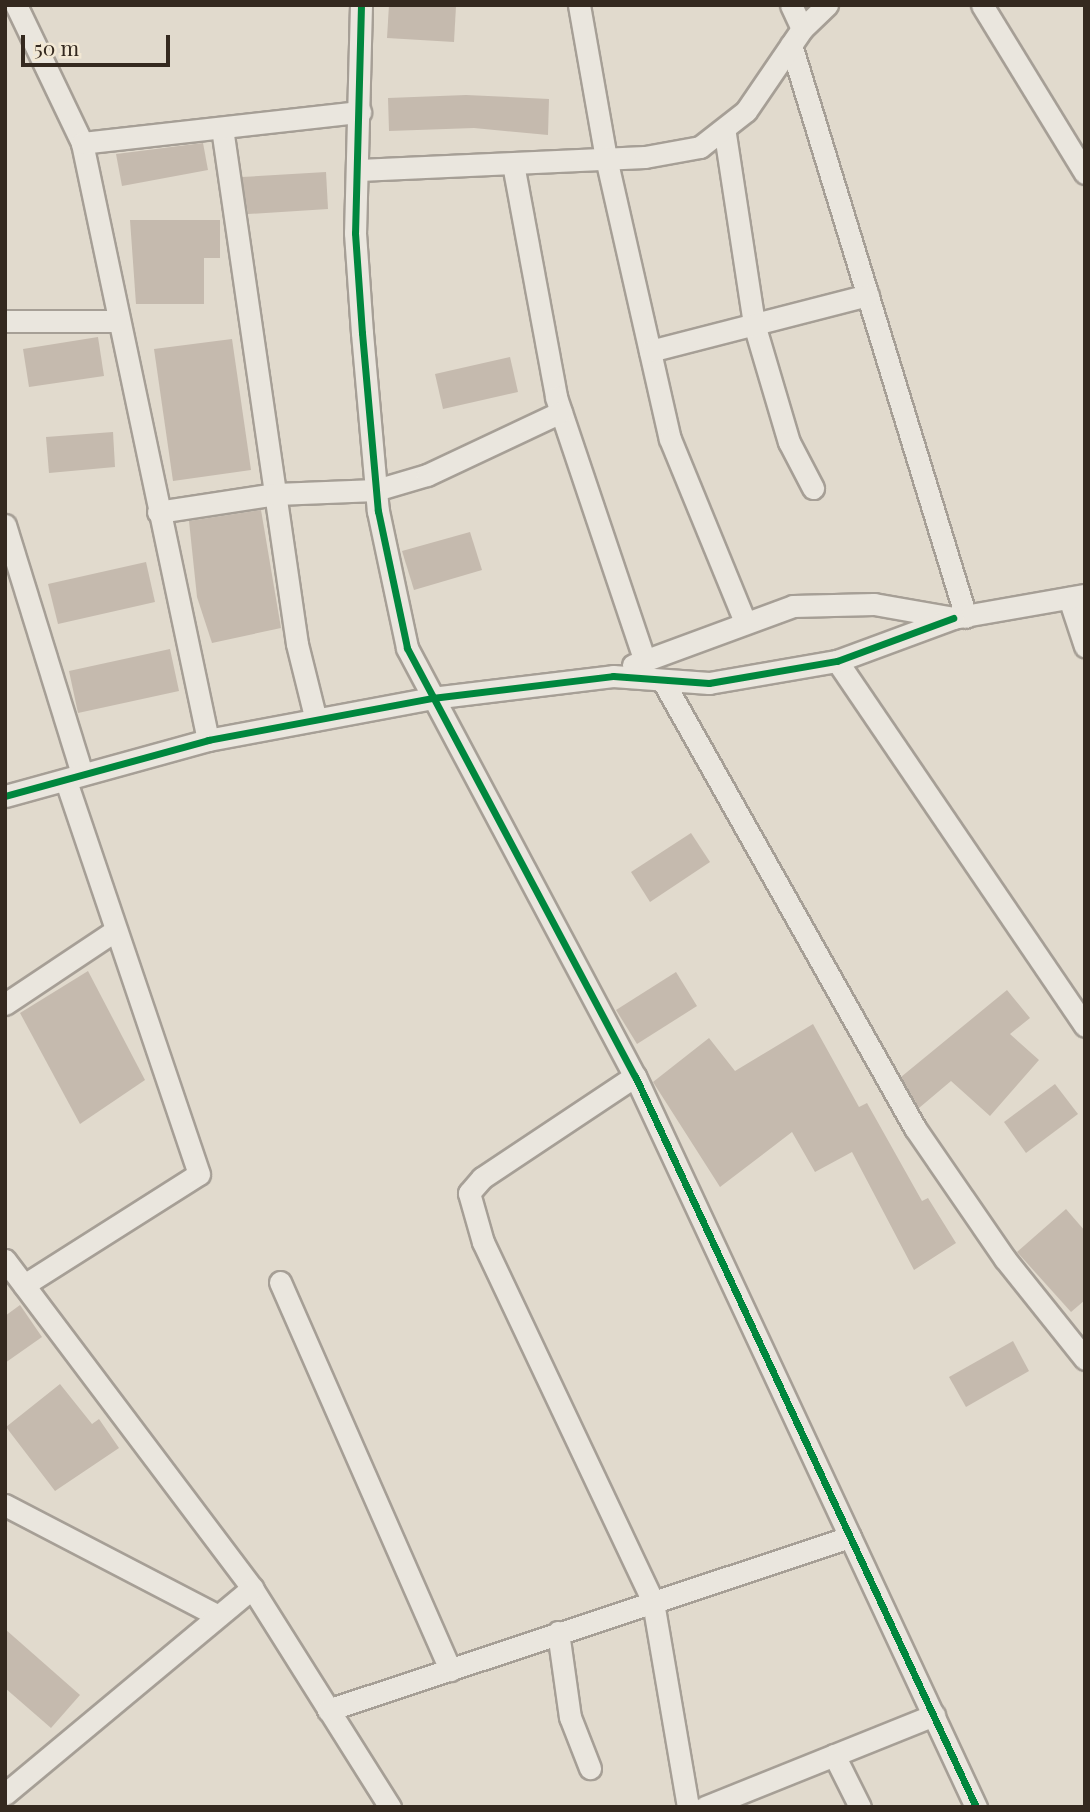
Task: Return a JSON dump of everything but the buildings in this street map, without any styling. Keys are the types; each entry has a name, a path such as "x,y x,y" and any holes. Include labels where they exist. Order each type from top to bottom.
{"street":[{"path":"16,5 82,143 116,321 208,740"},
{"path":"361,5 359,170 355,233 376,490 390,584 407,648 635,1076 976,1807"},
{"path":"579,5 606,158 670,439 744,620"},
{"path":"791,5 796,37 959,618"},
{"path":"359,170 606,158 700,147 725,134 796,37 827,5"},
{"path":"982,5 1085,173"},
{"path":"82,143 360,112"},
{"path":"222,128 297,644 316,720"},
{"path":"725,134 754,324 789,442 813,488"},
{"path":"513,164 561,412 644,659"},
{"path":"650,351 868,295"},
{"path":"5,321 116,321"},
{"path":"158,512 276,494 376,490 427,475 561,412"},
{"path":"5,525 116,930 199,1174 24,1285"},
{"path":"5,796 208,740 432,698 614,676 664,683 709,683 837,661 959,618 1077,597 1085,646"},
{"path":"614,676 644,659 744,620 828,603 959,618"},
{"path":"837,661 1085,1026"},
{"path":"664,683 915,1128 1004,1259 1085,1359"},
{"path":"5,1004 116,930"},
{"path":"635,1076 482,1178 469,1193 483,1242 653,1602 688,1807"},
{"path":"5,1260 252,1588 390,1807"},
{"path":"280,1282 450,1670"},
{"path":"7,1509 216,1615"},
{"path":"328,1710 850,1536"},
{"path":"5,1794 216,1615 252,1588"},
{"path":"558,1632 570,1717 590,1768"},
{"path":"705,1807 934,1715"},
{"path":"834,1755 860,1807"}],"cycle path":[{"path":"361,5 355,233 362,333 378,511 407,648 635,1076 976,1807"},
{"path":"5,796 208,740 432,698 613,676 709,683 837,661 953,618"}]}
